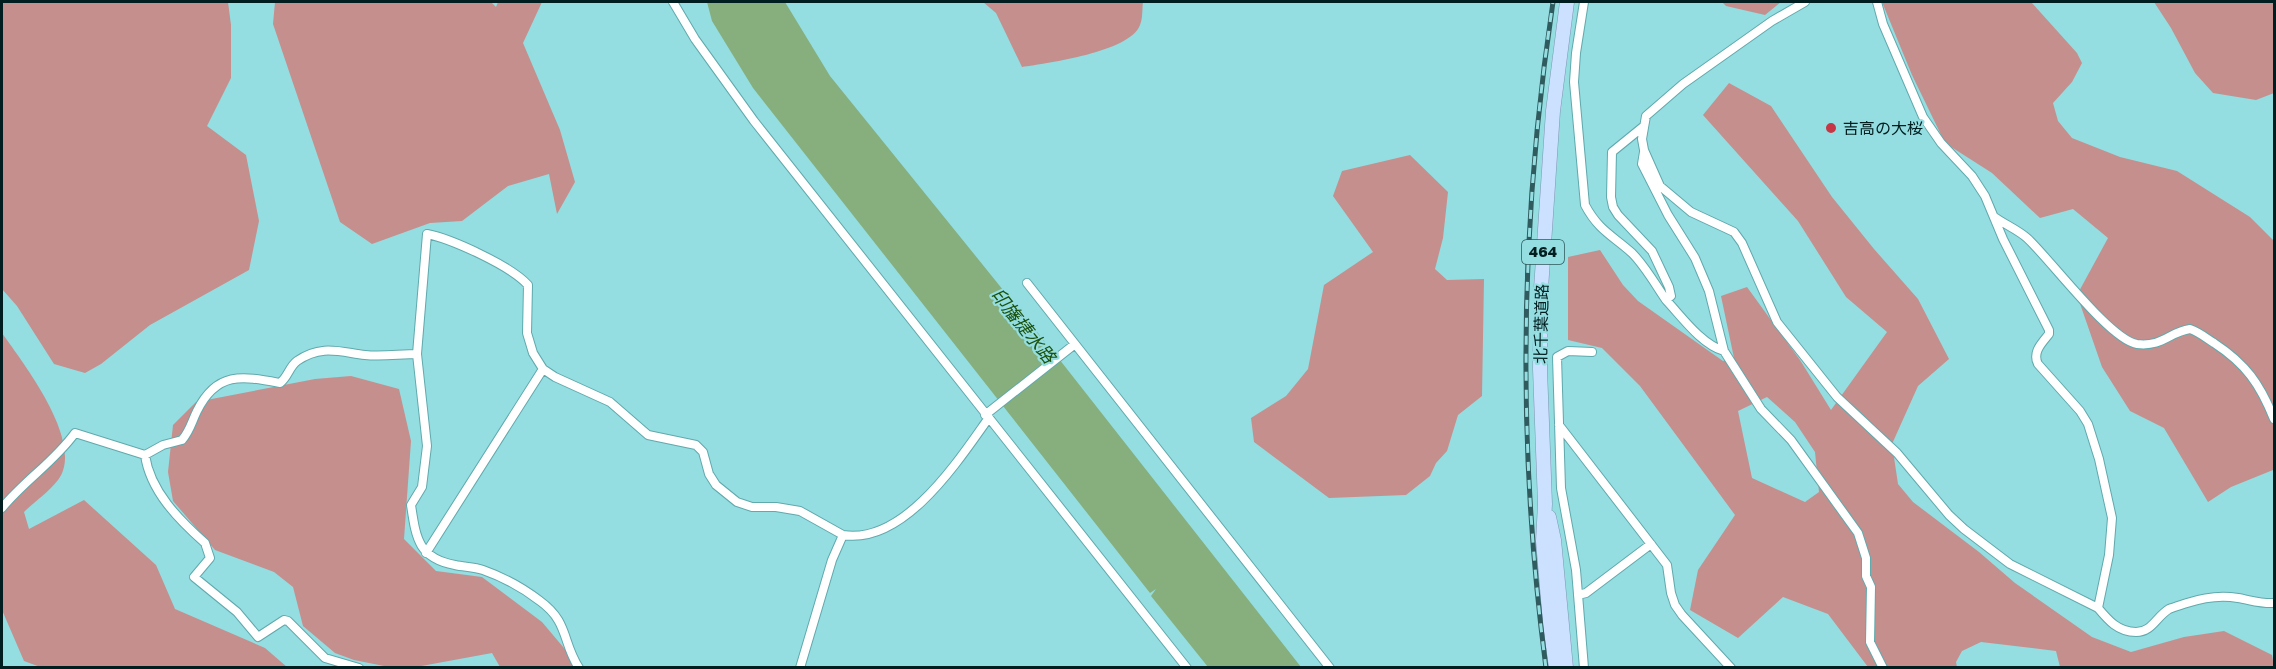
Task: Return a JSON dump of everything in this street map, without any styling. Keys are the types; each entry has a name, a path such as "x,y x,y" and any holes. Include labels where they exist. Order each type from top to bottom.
{"highway":[{"name":"北千葉道路","path":"1556,668 1543,541 1545,504 1540,381 1541,289 1553,111 1567,2"},
{"name":"北千葉道路","path":"1545,504 1554,540 1566,668"}],"street":[{"path":"673,2 724,81 1187,668"},
{"path":"1584,2 1574,82 1585,206 1602,230 1638,260 1666,300 1702,338 1716,349 1724,351"},
{"path":"1805,2 1772,21 1683,84 1646,116 1642,139 1644,150 1660,186 1691,212 1734,232 1742,243 1777,322 1837,397 1897,453 1956,522 2010,564 2098,608 2107,619 2121,629 2143,632 2170,609 2200,599 2236,597 2262,603 2274,603"},
{"path":"1877,2 1883,24 1923,117 1941,143 1972,176 2049,330 2049,334 2036,352 2036,359 2055,385 2080,411 2088,424 2099,459 2112,518 2109,555 2098,608"},
{"path":"1644,126 1612,152 1611,197 1618,215 1652,251 1660,265 1671,296 1666,300"},
{"path":"1644,150 1642,164 1668,215 1695,258 1709,291 1724,351 1761,410 1801,453 1858,533 1866,558 1866,576 1871,587 1870,642 1883,668"},
{"path":"1994,217 2025,237 2103,321 2134,344 2151,344 2190,329 2233,356 2254,378 2265,395 2274,419"},
{"path":"579,668 563,626 556,615 540,601 509,581 481,569 438,561 426,553 416,537 411,505 425,477 427,446 417,354 427,234 462,246 520,276 528,285 527,333 533,353 543,369 555,377 610,402 648,435 696,445 703,452 709,474 716,485 737,502 752,507 776,507 800,511 843,536 854,537 884,529 917,505 955,465 995,407 1075,344"},
{"path":"1027,283 1330,668"},
{"path":"2,508 23,483 42,470 75,432 146,455 163,445 182,440 208,395 230,378 240,376 280,383 285,380 297,362 317,352 329,350 366,355 417,354"},
{"path":"1584,668 1576,570 1561,488 1557,357 1568,351 1592,352"},
{"path":"426,553 543,369"},
{"path":"1558,424 1667,565 1671,593 1682,615 1731,668"},
{"path":"146,455 150,474 172,511 205,543 209,550 210,558 194,577 233,608 258,637 284,620 288,621 325,658 359,668"},
{"path":"800,668 832,560 843,536"},
{"path":"1559,603 1578,598 1586,593 1651,544"}],"shaded area":[{"path":"2,2 228,2 231,25 231,78 207,126 246,155 259,221 249,270 150,325 101,364 85,373 54,364 17,306 2,289"},
{"path":"275,2 491,2 496,7 498,2 542,2 523,43 560,130 575,182 557,214 549,174 508,186 462,221 430,223 372,244 340,222 273,24"},
{"path":"983,2 1143,2 1140,25 1133,34 1121,42 1087,55 1022,67 996,13"},
{"path":"1722,2 1781,2 1765,15 1726,6"},
{"path":"1882,2 2031,2 2077,53 2082,63 2072,82 2053,103 2058,121 2072,138 2120,157 2177,171 2250,217 2273,240 2273,470 2231,487 2208,502 2164,428 2130,411 2102,367 2077,295 2108,238 2073,209 2040,218 1992,173 1945,143 1912,75"},
{"path":"2154,2 2274,2 2274,93 2256,100 2213,93 2195,73"},
{"path":"1729,83 1771,106 1832,197 1918,299 1949,359 1918,386 1892,444 1898,484 1913,502 1979,552 2015,583 2092,637 2131,652 2184,637 2224,631 2272,655 2274,667 2060,667 2056,651 1981,642 1962,651 1956,662 1957,667 1868,667 1828,614 1783,597 1738,638 1690,610 1698,570 1735,515 1640,386 1602,348 1568,340 1568,257 1600,250 1623,285 1638,301 1723,361 1734,358 1721,296 1747,287 1800,360 1831,410 1887,332 1846,297 1798,221 1703,115","holes":["1767,397 1795,422 1815,452 1819,492 1805,502 1752,478 1738,411"]},
{"path":"1410,155 1448,192 1443,238 1435,269 1447,280 1484,279 1482,396 1458,415 1447,451 1436,463 1430,476 1406,495 1329,498 1254,442 1251,418 1286,396 1308,369 1324,285 1373,252 1333,196 1342,171"},
{"path":"2,333 24,363 48,404 58,425 64,446 64,464 58,480 24,512 29,529 84,500 156,565 175,609 265,648 287,667 43,668 24,661 2,610"},
{"path":"351,376 399,389 411,441 404,539 436,571 482,577 542,622 580,667 500,667 492,653 416,667 389,667 354,660 335,653 303,626 293,587 274,572 215,550 173,501 168,472 173,425 196,402 315,379"}],"water":[{"name":"印旛捷水路","path":"707,2 785,2 830,76 1063,364 1301,667 1208,667 1151,596 1156,589 1150,593 753,88 712,21"}],"railway":[{"path":"1546,668 1530,502 1526,334 1534,167 1553,2"}],"place":[{"name":"吉高の大桜","path":"1831,128"}]}
